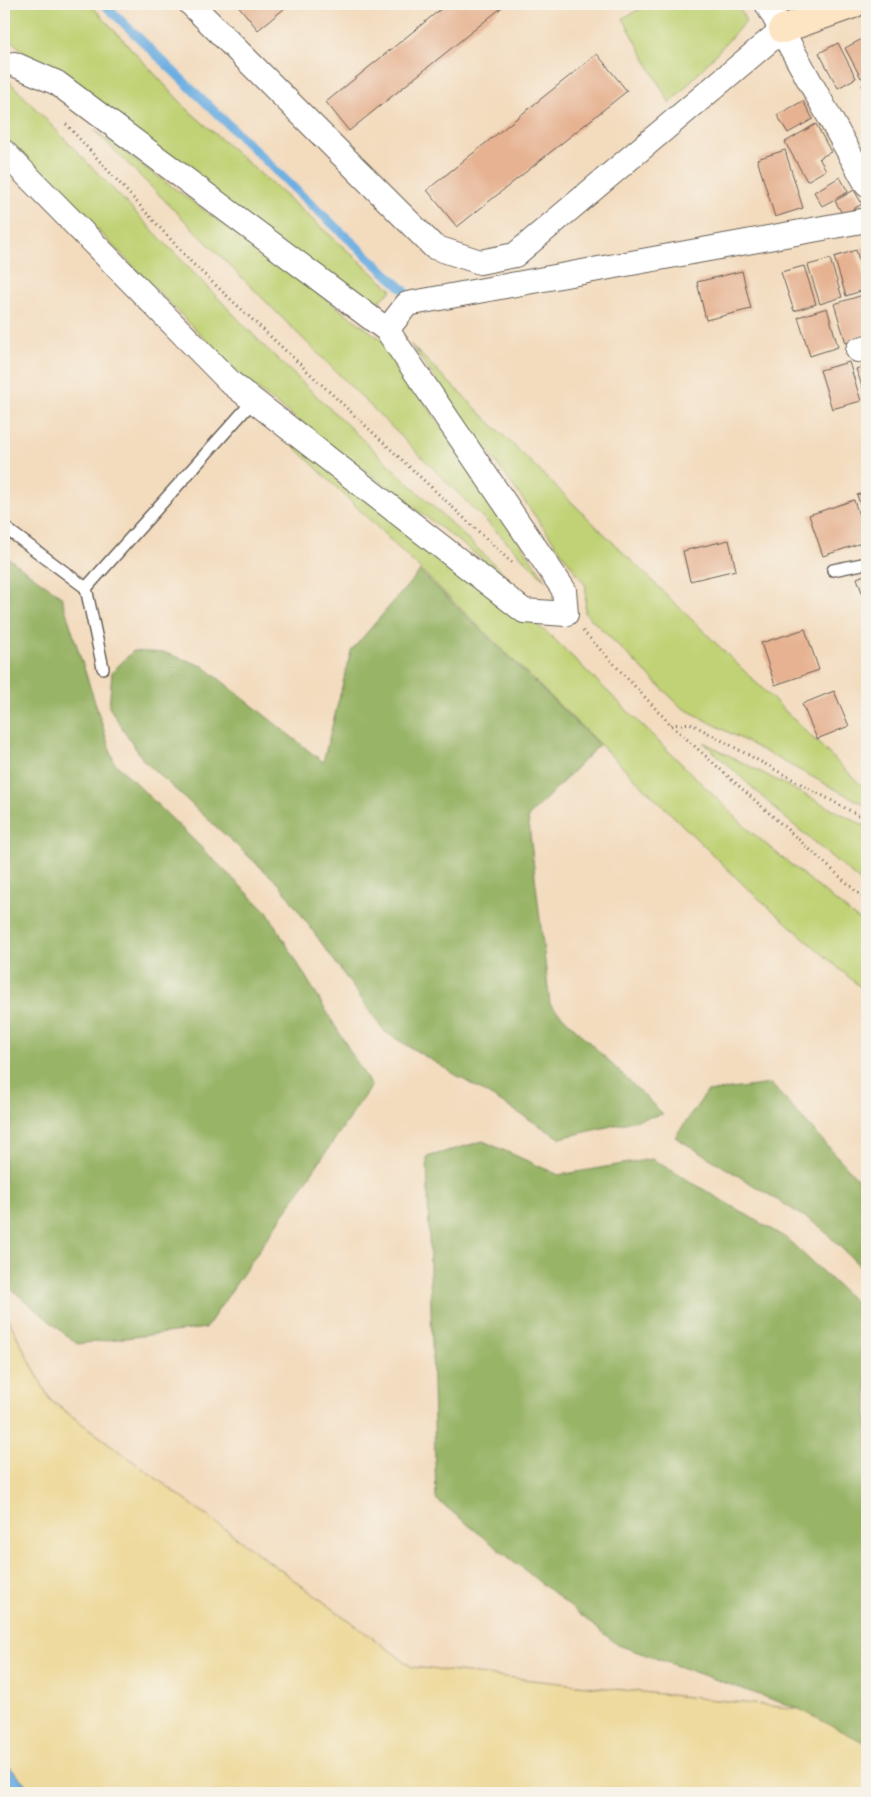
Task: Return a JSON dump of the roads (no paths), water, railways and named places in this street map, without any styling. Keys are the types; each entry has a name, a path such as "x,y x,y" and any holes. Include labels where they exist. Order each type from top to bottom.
{"street":[{"path":"191,4 434,247 480,262 515,255 783,30 853,4"},
{"path":"767,4 867,185"},
{"path":"4,152 231,384 524,611 566,614 564,590 387,330 58,83 14,64"},
{"path":"387,330 407,304 867,220"}],"lane":[{"path":"86,588 253,401"},
{"path":"4,526 86,588 103,668"},
{"path":"833,570 867,563"}],"water":[{"path":"4,1761 34,1793 4,1793"}],"waterway":[{"path":"104,4 300,194 405,291"}]}
